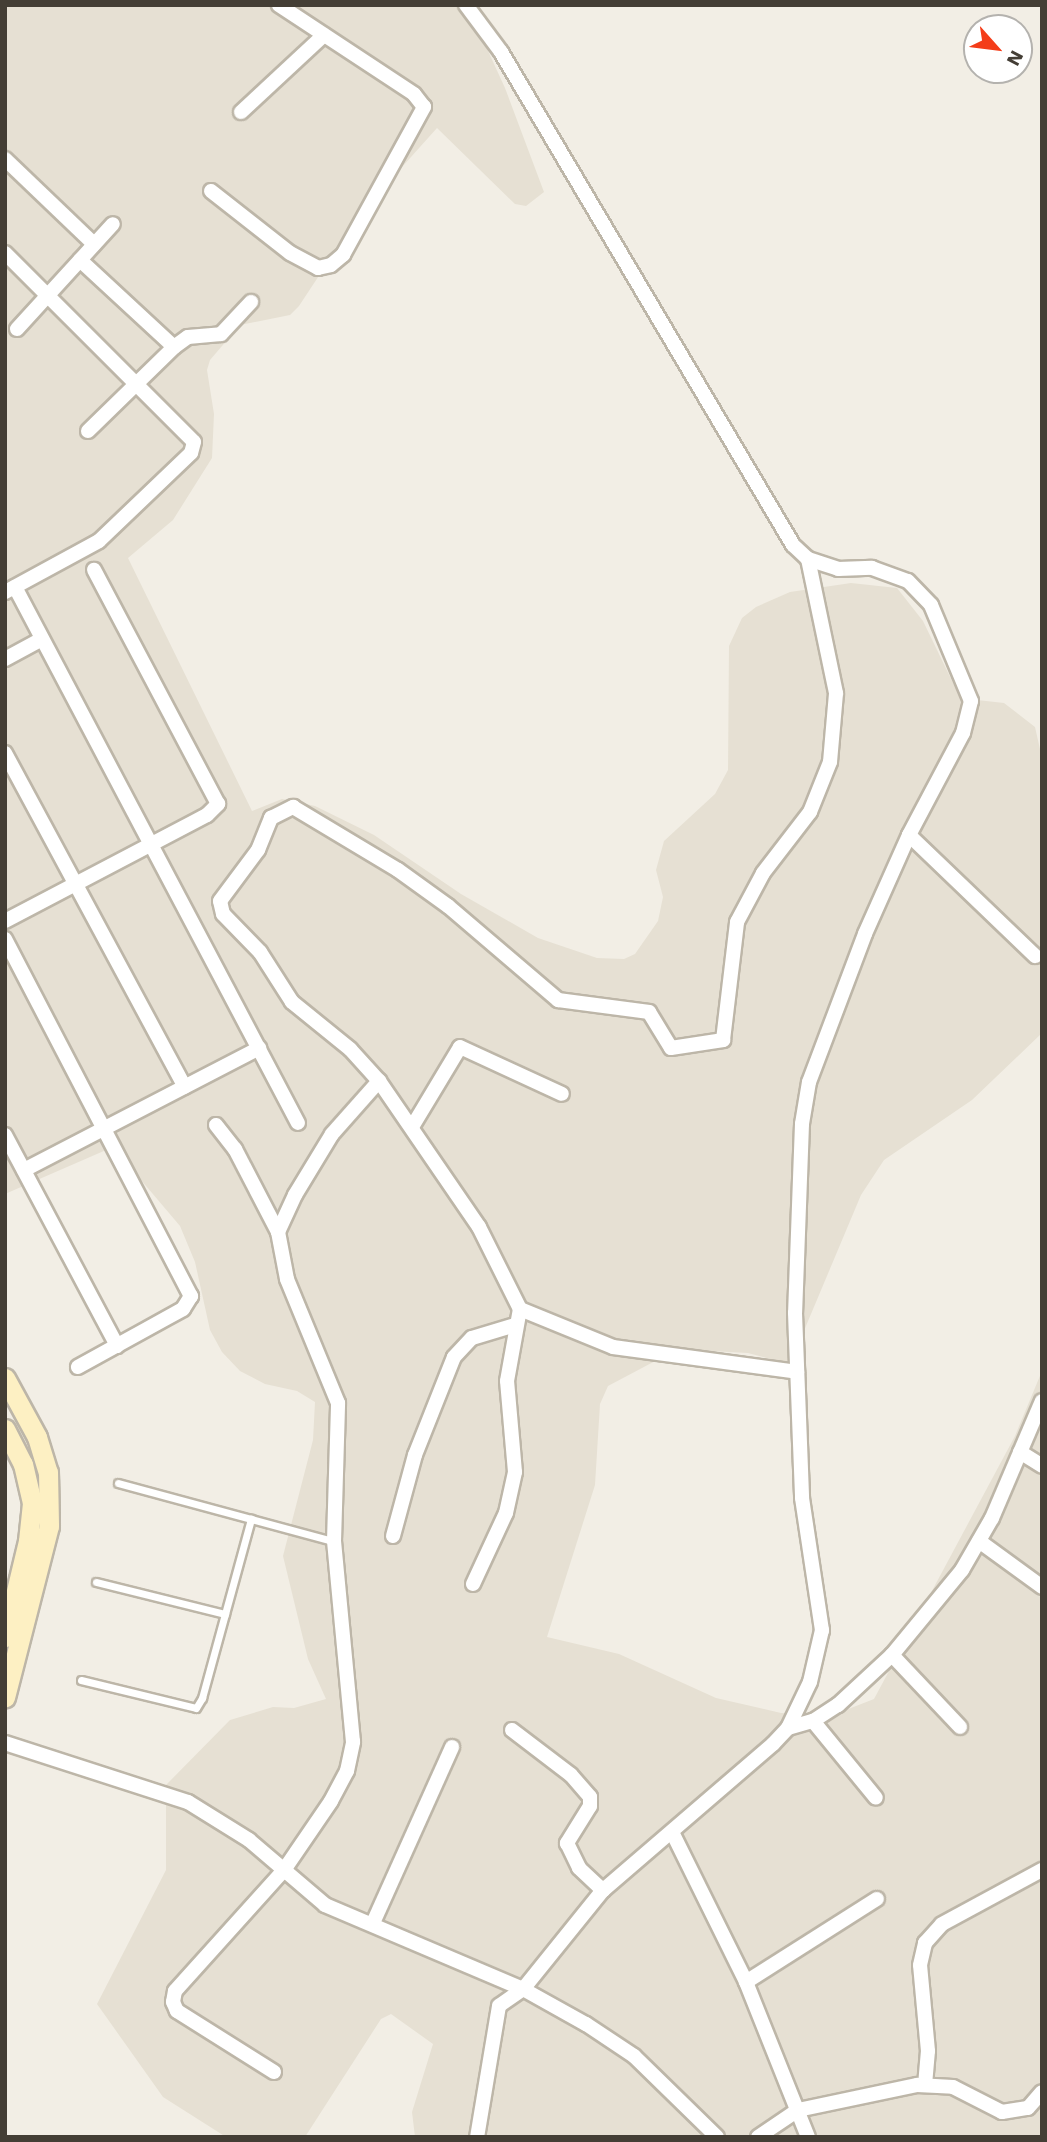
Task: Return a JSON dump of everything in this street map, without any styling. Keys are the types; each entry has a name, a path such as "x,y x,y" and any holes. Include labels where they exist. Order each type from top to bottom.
{"street":[{"path":"211,191 290,253 318,268 331,265 343,255 424,107 414,94 279,5"},
{"path":"466,5 501,52 760,495 793,545 808,559 838,569 872,568 908,581 931,605 971,701 963,733 909,835 865,934 809,1082 802,1124 797,1372 802,1498 822,1630 810,1682 788,1728 673,1834 603,1890 523,1989 499,2006 477,2137"},
{"path":"241,112 324,35"},
{"path":"5,159 94,244"},
{"path":"17,329 113,223"},
{"path":"5,253 191,436 191,453 99,541 10,590 42,639 298,1123"},
{"path":"80,260 174,347"},
{"path":"88,431 174,347 188,337 221,334 251,302"},
{"path":"473,1584 506,1513 515,1472 507,1381 520,1309 502,1264 412,1127 379,1081 350,1049 292,1002 260,952 220,909 224,894 258,850 271,818 293,807 398,870 449,906 558,1000 649,1012 671,1048 719,1042 727,1034 728,966 737,922 763,873 810,812 830,762 836,693 808,559"},
{"path":"5,920 214,810 217,797 94,570"},
{"path":"5,659 42,639"},
{"path":"5,753 184,1087"},
{"path":"909,835 1035,956"},
{"path":"5,939 191,1296 183,1309 78,1367"},
{"path":"412,1127 460,1047 562,1094"},
{"path":"24,1170 259,1048"},
{"path":"278,1232 295,1195 332,1134 379,1081"},
{"path":"216,1125 235,1149 278,1232 287,1279 338,1403 334,1541 353,1742 347,1771 331,1801 284,1870 175,1991 173,2002 177,2011 274,2072"},
{"path":"5,1135 117,1346"},
{"path":"520,1309 613,1347 797,1372"},
{"path":"393,1536 415,1455 454,1357 472,1338 515,1325"},
{"path":"5,1378 37,1437 48,1472 50,1526 5,1697"},
{"path":"788,1728 813,1721 838,1705 892,1655 962,1570 979,1541 1042,1401"},
{"path":"5,1429 23,1464 32,1503 28,1541 5,1637"},
{"path":"1020,1452 1042,1466"},
{"path":"979,1541 1042,1587"},
{"path":"892,1655 960,1727"},
{"path":"813,1721 876,1798"},
{"path":"512,1730 571,1775 590,1797 590,1807 567,1843 579,1868 603,1890"},
{"path":"5,1742 188,1802 249,1840 325,1905 373,1923 523,1989 634,2056 717,2137"},
{"path":"373,1923 452,1747"},
{"path":"673,1834 746,1982 808,2137"},
{"path":"925,2085 928,2050 920,1965 925,1943 942,1924 1042,1870"},
{"path":"746,1982 877,1899"},
{"path":"758,2137 798,2110 925,2085 953,2087 1002,2112 1028,2108 1042,2091"}],"lane":[{"path":"118,1483 334,1541"},
{"path":"81,1680 195,1708 202,1698 251,1519"},
{"path":"96,1582 225,1614"}],"shaded area":[{"path":"5,5 467,5 505,88 544,192 526,206 515,204 437,128 359,215 299,306 290,315 240,325 210,360 207,370 214,414 212,458 173,520 128,558 252,811 282,799 315,806 374,835 461,894 538,938 597,958 624,959 635,954 658,921 663,897 656,870 664,841 715,794 728,770 729,646 742,618 756,607 790,592 851,583 897,588 923,621 954,685 977,700 1004,703 1035,727 1042,758 1042,1033 972,1100 884,1160 861,1195 790,1364 748,1353 692,1350 659,1359 608,1386 600,1404 595,1485 547,1637 619,1654 716,1698 781,1713 833,1715 874,1699 1015,1436 1042,1371 1042,2137 415,2137 412,2112 433,2044 391,2014 381,2019 305,2137 226,2137 163,2097 97,2004 166,1870 166,1785 230,1720 273,1707 294,1708 326,1699 308,1659 283,1556 313,1440 315,1402 297,1391 265,1384 240,1371 222,1352 210,1330 195,1262 180,1226 113,1147 5,1194"}]}
